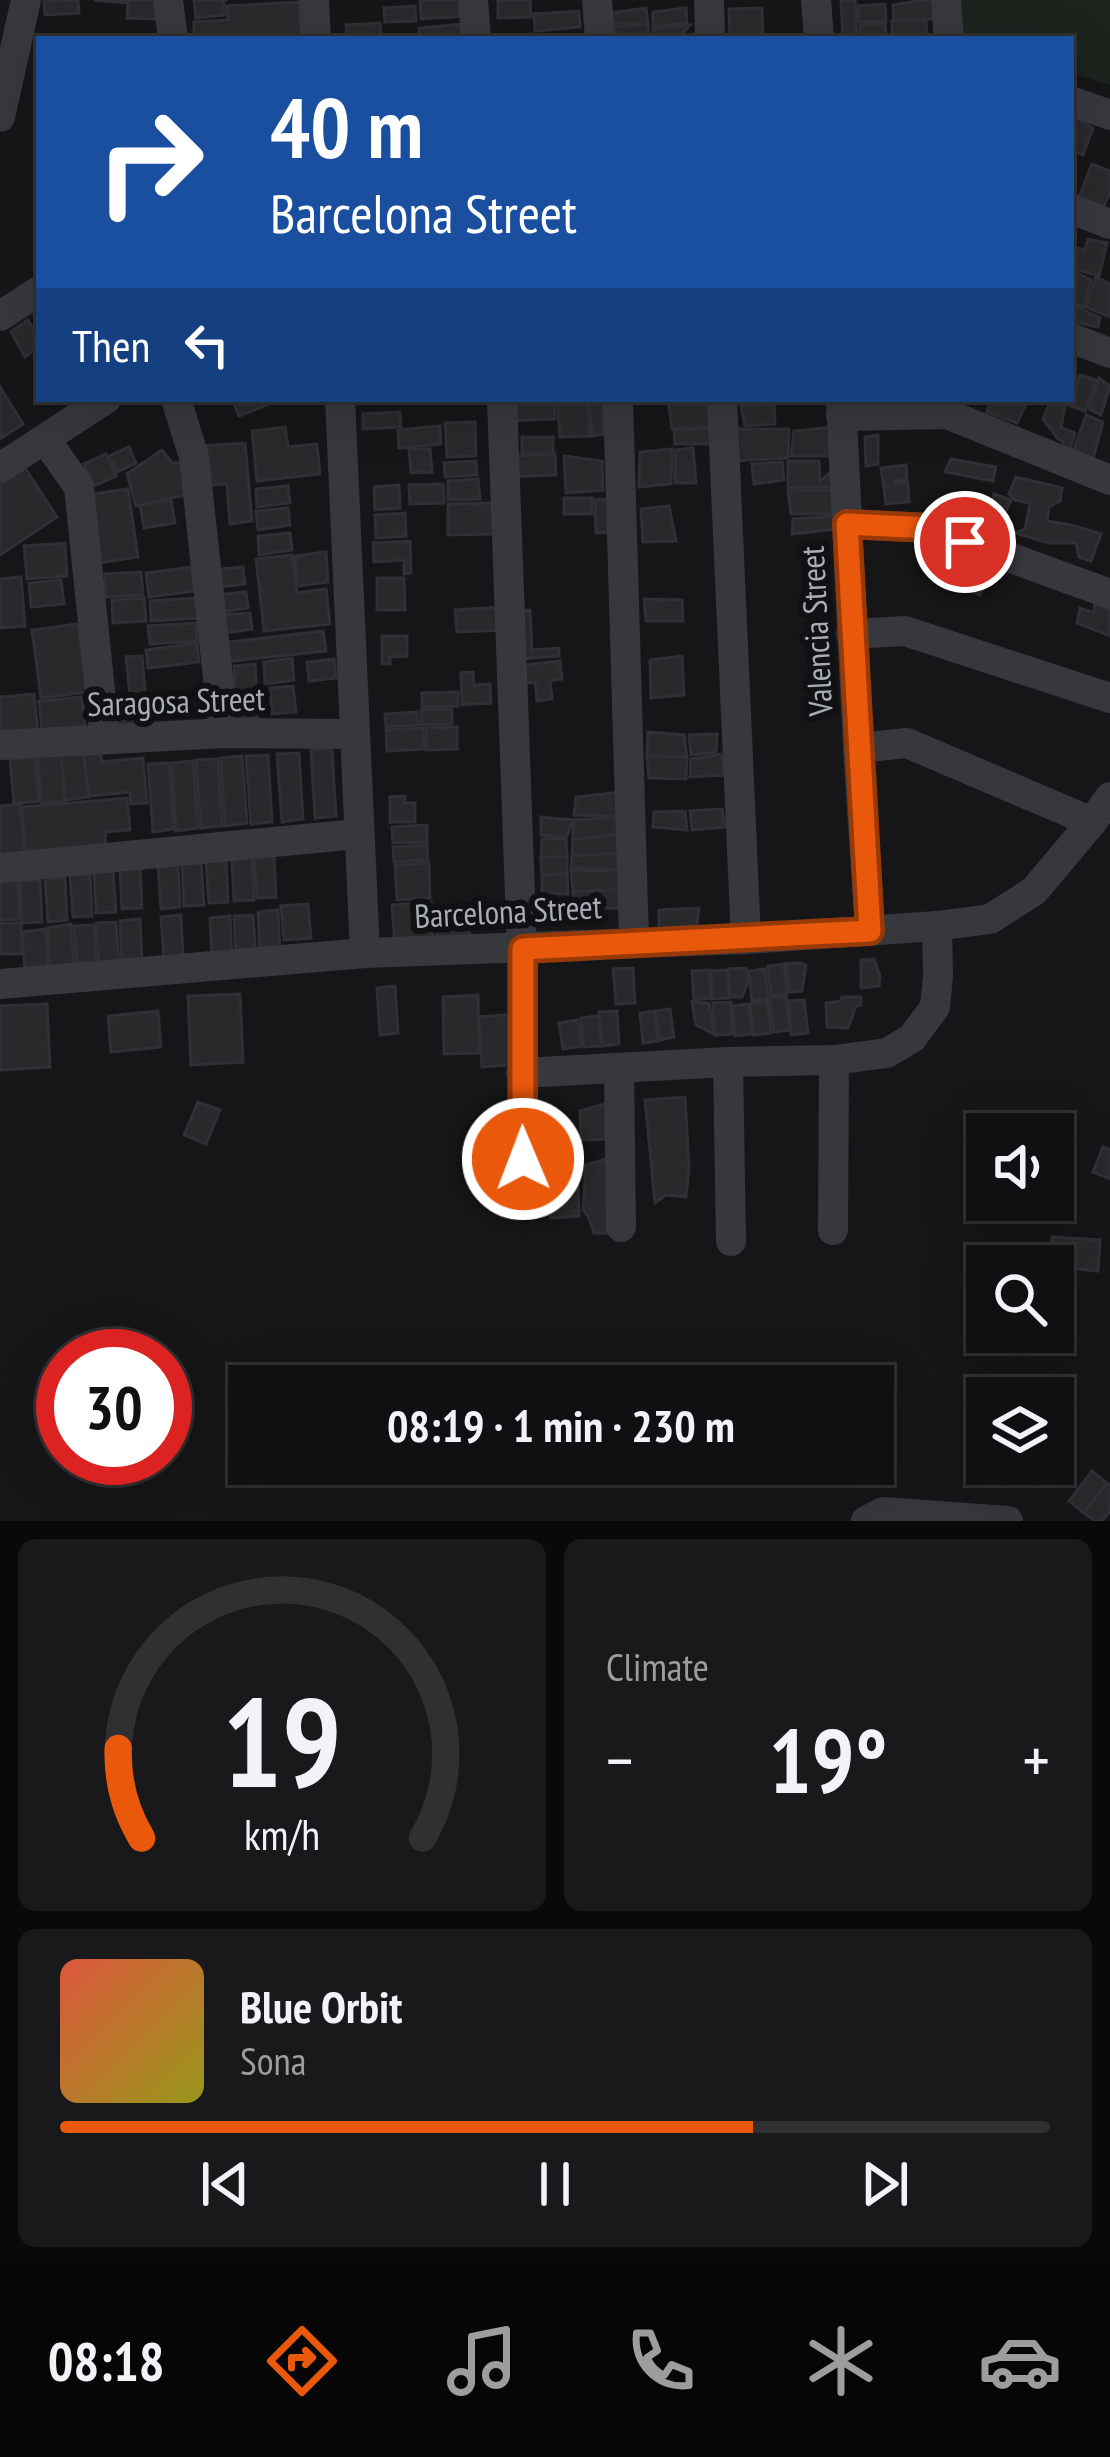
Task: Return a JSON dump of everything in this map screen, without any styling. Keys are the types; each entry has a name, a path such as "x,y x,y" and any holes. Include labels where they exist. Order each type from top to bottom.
{"street":[{"path":"0,117 26,0"},
{"path":"168,0 173,36"},
{"path":"314,0 316,36"},
{"path":"473,0 476,36"},
{"path":"597,0 600,36"},
{"path":"710,0 710,36"},
{"path":"816,0 819,36"},
{"path":"946,0 949,36"},
{"path":"1074,102 1110,115"},
{"path":"1074,210 1110,224"},
{"path":"0,316 36,293"},
{"path":"1074,339 1110,353"},
{"path":"0,468 101,402"},
{"path":"177,402 194,457 224,733"},
{"path":"340,402 365,953"},
{"path":"502,402 523,949 523,1159"},
{"path":"619,402 634,941"},
{"path":"722,402 746,939"},
{"path":"841,408 947,414 1110,480"},
{"name":"Valencia Street","path":"841,408 870,931"},
{"path":"45,439 79,488 105,739"},
{"path":"847,524 929,528 1110,594"},
{"path":"851,634 905,631 1110,698"},
{"name":"Saragosa Street","path":"0,745 224,733 354,734"},
{"path":"858,748 907,743 1101,810"},
{"name":"Barcelona Street","path":"0,984 365,953 746,939 989,920 1034,892 1101,810"},
{"path":"0,868 358,835"},
{"path":"521,1073 834,1060 887,1053 912,1038 935,1007 937,926"},
{"path":"833,1230 834,1060"},
{"path":"728,1062 731,1240"},
{"path":"619,1068 621,1227"},
{"path":"866,1521 883,1512 1008,1521"}],"shaded area":[{"path":"957,0 1110,0 1110,85 1074,74 1074,36 960,36"}],"building":[{"path":"44,0 78,0 79,13 45,15"},
{"path":"94,0 159,0 158,19 127,18 128,3"},
{"path":"194,0 223,0 225,15 196,18"},
{"path":"420,0 464,0 465,16 421,19"},
{"path":"498,0 530,0 531,17 498,18"},
{"path":"841,0 855,0 857,36 843,36"},
{"path":"934,0 937,19 894,19 893,5"},
{"path":"299,2 301,36 194,36 194,22 228,20 227,6"},
{"path":"885,4 886,21 858,22 858,6"},
{"path":"415,6 416,21 385,22 384,8"},
{"path":"646,8 648,25 602,22 611,13"},
{"path":"686,8 687,23 653,27 653,12"},
{"path":"762,8 763,36 730,36 729,9"},
{"path":"579,11 580,27 535,31 534,14"},
{"path":"892,21 926,21 927,36 892,36"},
{"path":"380,23 381,36 347,36 346,25"},
{"path":"473,23 474,36 420,36 419,28"},
{"path":"885,23 886,36 860,36 860,25"},
{"path":"648,25 649,36 616,36 615,26"},
{"path":"690,25 681,36 653,36 653,29"},
{"path":"1074,116 1093,128 1083,155 1074,150"},
{"path":"1092,164 1110,171 1110,193 1099,216 1075,207"},
{"path":"1088,239 1107,243 1099,276 1074,269 1074,247 1085,250"},
{"path":"1077,273 1091,280 1083,307 1074,304"},
{"path":"1096,277 1110,284 1110,317 1085,307"},
{"path":"1074,305 1100,318 1098,327 1074,322"},
{"path":"28,320 36,335 36,348 25,357 11,332"},
{"path":"1080,375 1096,380 1085,411 1069,405 1074,402"},
{"path":"1099,378 1110,386 1101,415 1089,409"},
{"path":"0,387 23,424 0,439"},
{"path":"233,402 274,402 239,416"},
{"path":"554,402 555,419 506,421 505,403"},
{"path":"557,402 588,402 590,436 560,437"},
{"path":"589,402 603,402 604,434 592,436"},
{"path":"668,402 718,402 717,427 672,429"},
{"path":"990,402 1027,402 1017,423 987,412"},
{"path":"1050,402 1065,406 1061,428 1075,433 1070,449 1063,447 1043,419"},
{"path":"774,404 775,424 745,426 741,406"},
{"path":"400,412 401,427 363,429 363,414"},
{"path":"1086,415 1103,422 1092,462 1074,449"},
{"path":"475,422 476,456 447,457 445,423"},
{"path":"440,426 441,444 399,448 398,430"},
{"path":"285,427 288,447 317,444 320,474 257,481 252,431"},
{"path":"832,427 833,456 791,456 794,431"},
{"path":"674,429 716,429 717,444 675,444"},
{"path":"732,429 789,429 788,458 734,461"},
{"path":"878,435 878,464 866,466 865,437"},
{"path":"522,437 553,437 553,453 522,453"},
{"path":"245,443 252,521 230,524 227,484 204,486 200,446"},
{"path":"129,447 136,463 117,472 109,456"},
{"path":"693,448 696,483 675,483 675,450"},
{"path":"409,449 430,449 432,472 411,473"},
{"path":"672,449 671,484 639,487 640,452"},
{"path":"162,450 172,463 188,462 189,494 136,506 127,474"},
{"path":"106,454 116,476 94,486 84,464"},
{"path":"555,454 556,475 510,477 518,456"},
{"path":"564,456 602,461 603,490 566,493"},
{"path":"951,459 996,467 993,481 945,472"},
{"path":"476,461 477,475 445,477 444,463"},
{"path":"788,461 819,461 820,481 831,472 831,487 788,488"},
{"path":"782,462 784,480 754,484 752,464"},
{"path":"906,465 907,479 895,484 908,482 909,502 886,504 881,468"},
{"path":"25,468 57,517 0,555 0,485"},
{"path":"1016,477 1062,488 1060,501 1049,507 1047,521 1101,534 1091,561 1079,557 1076,543 1049,543 1015,533 1025,529 1030,503 1009,494"},
{"path":"478,479 480,499 448,500 448,481"},
{"path":"443,484 444,503 410,504 409,485"},
{"path":"399,485 400,508 375,510 374,487"},
{"path":"288,486 290,503 257,507 256,489"},
{"path":"128,489 138,557 97,563 86,495"},
{"path":"835,490 840,514 791,514 788,491"},
{"path":"994,494 1011,500 998,540 983,534"},
{"path":"564,498 592,498 592,514 564,514"},
{"path":"614,499 615,532 596,533 595,500"},
{"path":"171,500 175,523 144,528 140,505"},
{"path":"494,503 494,534 448,535 448,504"},
{"path":"669,506 676,541 643,542 641,509"},
{"path":"288,508 290,525 258,530 256,511"},
{"path":"405,513 406,536 376,538 375,515"},
{"path":"837,516 838,529 792,534 793,519"},
{"path":"290,533 292,550 259,555 258,536"},
{"path":"410,541 411,573 404,574 404,560 374,562 373,543"},
{"path":"65,543 67,576 27,579 24,546"},
{"path":"955,551 982,565 987,576 980,595 964,588 969,569 952,563"},
{"path":"326,552 328,582 298,586 295,556"},
{"path":"292,555 297,593 326,589 330,624 264,631 256,559"},
{"path":"192,567 195,591 149,597 146,573"},
{"path":"243,567 245,584 212,588 211,570"},
{"path":"141,572 143,595 106,597 105,574"},
{"path":"21,577 25,626 0,628 0,579"},
{"path":"377,578 404,578 405,610 377,610"},
{"path":"61,580 64,604 31,607 29,583"},
{"path":"246,592 248,608 215,613 214,595"},
{"path":"1095,595 1110,600 1110,636 1077,623 1080,608 1094,613"},
{"path":"144,598 146,621 113,623 112,600"},
{"path":"196,598 198,618 151,621 150,601"},
{"path":"644,599 682,600 683,621 646,621"},
{"path":"502,607 504,630 457,632 455,610"},
{"path":"530,610 532,650 559,648 559,656 520,659 517,611"},
{"path":"250,613 252,629 220,634 219,615"},
{"path":"196,623 197,641 150,644 148,626"},
{"path":"78,624 87,692 41,698 32,630"},
{"path":"323,631 326,651 223,662 221,643"},
{"path":"382,636 407,636 407,656 390,657 390,664 382,664"},
{"path":"197,643 199,662 148,668 146,650"},
{"path":"142,656 148,727 110,731 107,699 131,704 126,657"},
{"path":"682,656 684,695 651,698 650,660"},
{"path":"292,658 294,680 265,684 264,662"},
{"path":"334,659 336,678 309,681 307,662"},
{"path":"560,661 562,679 550,681 552,699 537,701 535,682 525,683 524,665"},
{"path":"255,664 258,718 236,720 234,666"},
{"path":"473,672 474,685 490,684 491,703 462,705 461,673"},
{"path":"293,686 296,712 272,714 270,688"},
{"path":"458,692 458,706 422,707 422,693"},
{"path":"34,694 38,734 0,738 0,697"},
{"path":"82,697 86,735 43,739 39,701"},
{"path":"452,709 452,724 421,725 421,710"},
{"path":"417,712 418,725 386,727 385,714"},
{"path":"457,727 457,749 426,750 426,728"},
{"path":"423,728 424,749 387,751 386,730"},
{"path":"648,732 684,735 687,757 647,756"},
{"path":"717,734 716,752 691,755 689,735"},
{"path":"332,749 336,816 315,818 311,750"},
{"path":"100,750 102,762 143,758 147,803 131,804 130,792 89,796 84,752"},
{"path":"83,751 88,797 65,800 61,753"},
{"path":"61,752 65,801 41,803 38,754"},
{"path":"299,753 303,819 282,822 277,754"},
{"path":"721,754 725,775 690,777 691,759"},
{"path":"268,755 272,822 251,824 246,756"},
{"path":"242,756 247,823 225,826 221,758"},
{"path":"647,756 687,757 686,779 649,778"},
{"path":"35,757 39,801 14,804 10,759"},
{"path":"218,759 222,826 201,828 196,760"},
{"path":"193,761 198,828 176,831 172,763"},
{"path":"169,763 174,829 153,832 148,764"},
{"path":"622,792 623,817 574,815 576,797"},
{"path":"405,796 405,803 415,803 415,822 390,822 390,797"},
{"path":"127,798 130,830 105,832 106,850 26,856 22,807"},
{"path":"20,804 25,856 0,858 0,806"},
{"path":"722,809 725,827 692,830 690,811"},
{"path":"685,811 687,830 653,827 654,812"},
{"path":"541,817 573,820 566,838 541,835"},
{"path":"623,817 626,833 573,840 573,820"},
{"path":"427,825 427,842 393,843 392,827"},
{"path":"626,833 624,853 572,856 573,840"},
{"path":"566,838 567,856 541,858 542,839"},
{"path":"427,845 428,860 394,862 393,847"},
{"path":"624,853 625,870 571,868 572,856"},
{"path":"274,855 276,897 257,898 254,856"},
{"path":"567,856 567,873 542,876 541,858"},
{"path":"252,858 254,900 234,901 232,859"},
{"path":"226,860 228,902 209,903 206,861"},
{"path":"201,862 204,905 184,906 182,864"},
{"path":"429,863 430,898 397,900 395,865"},
{"path":"178,865 180,907 161,909 158,867"},
{"path":"140,866 142,908 122,909 120,868"},
{"path":"113,870 116,912 96,913 94,871"},
{"path":"625,870 625,889 573,892 571,871"},
{"path":"0,873 18,873 19,919 0,920"},
{"path":"567,873 568,894 542,893 542,876"},
{"path":"90,874 92,916 73,917 70,875"},
{"path":"65,878 67,920 48,922 45,880"},
{"path":"40,880 42,922 22,923 20,881"},
{"path":"625,889 626,909 574,906 573,892"},
{"path":"431,902 433,942 395,945 392,905"},
{"path":"308,904 311,938 284,940 281,906"},
{"path":"699,908 697,925 659,928 659,910"},
{"path":"278,910 280,952 260,953 258,912"},
{"path":"181,915 183,958 164,959 161,917"},
{"path":"253,915 256,957 236,958 234,916"},
{"path":"230,916 232,958 212,959 210,918"},
{"path":"140,919 142,961 122,963 120,921"},
{"path":"469,921 470,939 437,941 436,923"},
{"path":"116,922 119,964 99,965 96,923"},
{"path":"0,923 21,923 22,954 0,954"},
{"path":"71,924 74,969 51,971 47,928"},
{"path":"94,925 96,967 77,968 74,926"},
{"path":"46,929 48,973 25,974 22,932"},
{"path":"874,959 879,986 861,988 861,960"},
{"path":"784,964 787,994 771,996 768,966"},
{"path":"786,964 806,965 802,991 789,992"},
{"path":"633,968 635,1003 616,1004 613,969"},
{"path":"746,968 749,980 742,997 730,997 729,969"},
{"path":"765,969 768,998 752,1001 749,971"},
{"path":"709,970 711,998 694,1000 692,971"},
{"path":"728,970 729,998 712,999 711,971"},
{"path":"395,986 398,1033 380,1035 377,988"},
{"path":"240,994 243,1062 191,1065 188,996"},
{"path":"478,995 479,1053 444,1054 443,997"},
{"path":"786,996 790,1030 774,1032 769,998"},
{"path":"861,997 861,1005 856,1006 848,1028 827,1027 826,1003"},
{"path":"804,1000 808,1033 791,1035 789,1001"},
{"path":"767,1001 771,1033 754,1035 750,1004"},
{"path":"692,1002 709,1003 714,1034 696,1025"},
{"path":"731,1002 732,1034 715,1035 713,1003"},
{"path":"47,1004 50,1067 0,1070 0,1006"},
{"path":"748,1004 752,1034 735,1036 732,1006"},
{"path":"670,1009 674,1037 660,1040 656,1011"},
{"path":"158,1011 161,1047 111,1052 108,1016"},
{"path":"617,1011 619,1044 603,1046 599,1012"},
{"path":"655,1011 658,1041 643,1043 640,1013"},
{"path":"516,1014 520,1064 482,1067 479,1017"},
{"path":"599,1016 601,1046 584,1047 581,1018"},
{"path":"578,1020 582,1046 563,1049 559,1023"},
{"path":"685,1097 686,1197 666,1195 655,1203 645,1100"},
{"path":"198,1102 220,1110 206,1144 184,1135"},
{"path":"608,1103 614,1139 581,1140 580,1111"},
{"path":"576,1135 579,1216 551,1218 550,1204 536,1205 531,1138"},
{"path":"1103,1147 1110,1150 1110,1179 1093,1172"},
{"path":"606,1159 616,1233 594,1233 583,1210 586,1165"},
{"path":"1052,1237 1100,1240 1098,1271 1074,1268 1074,1245 1051,1245"},
{"path":"1092,1471 1107,1483 1084,1513 1069,1501"},
{"path":"1107,1483 1110,1511 1102,1521 1095,1521 1084,1513"}],"route":[{"path":"523,1159 523,949 870,931 847,524 929,528 965,542"}]}
